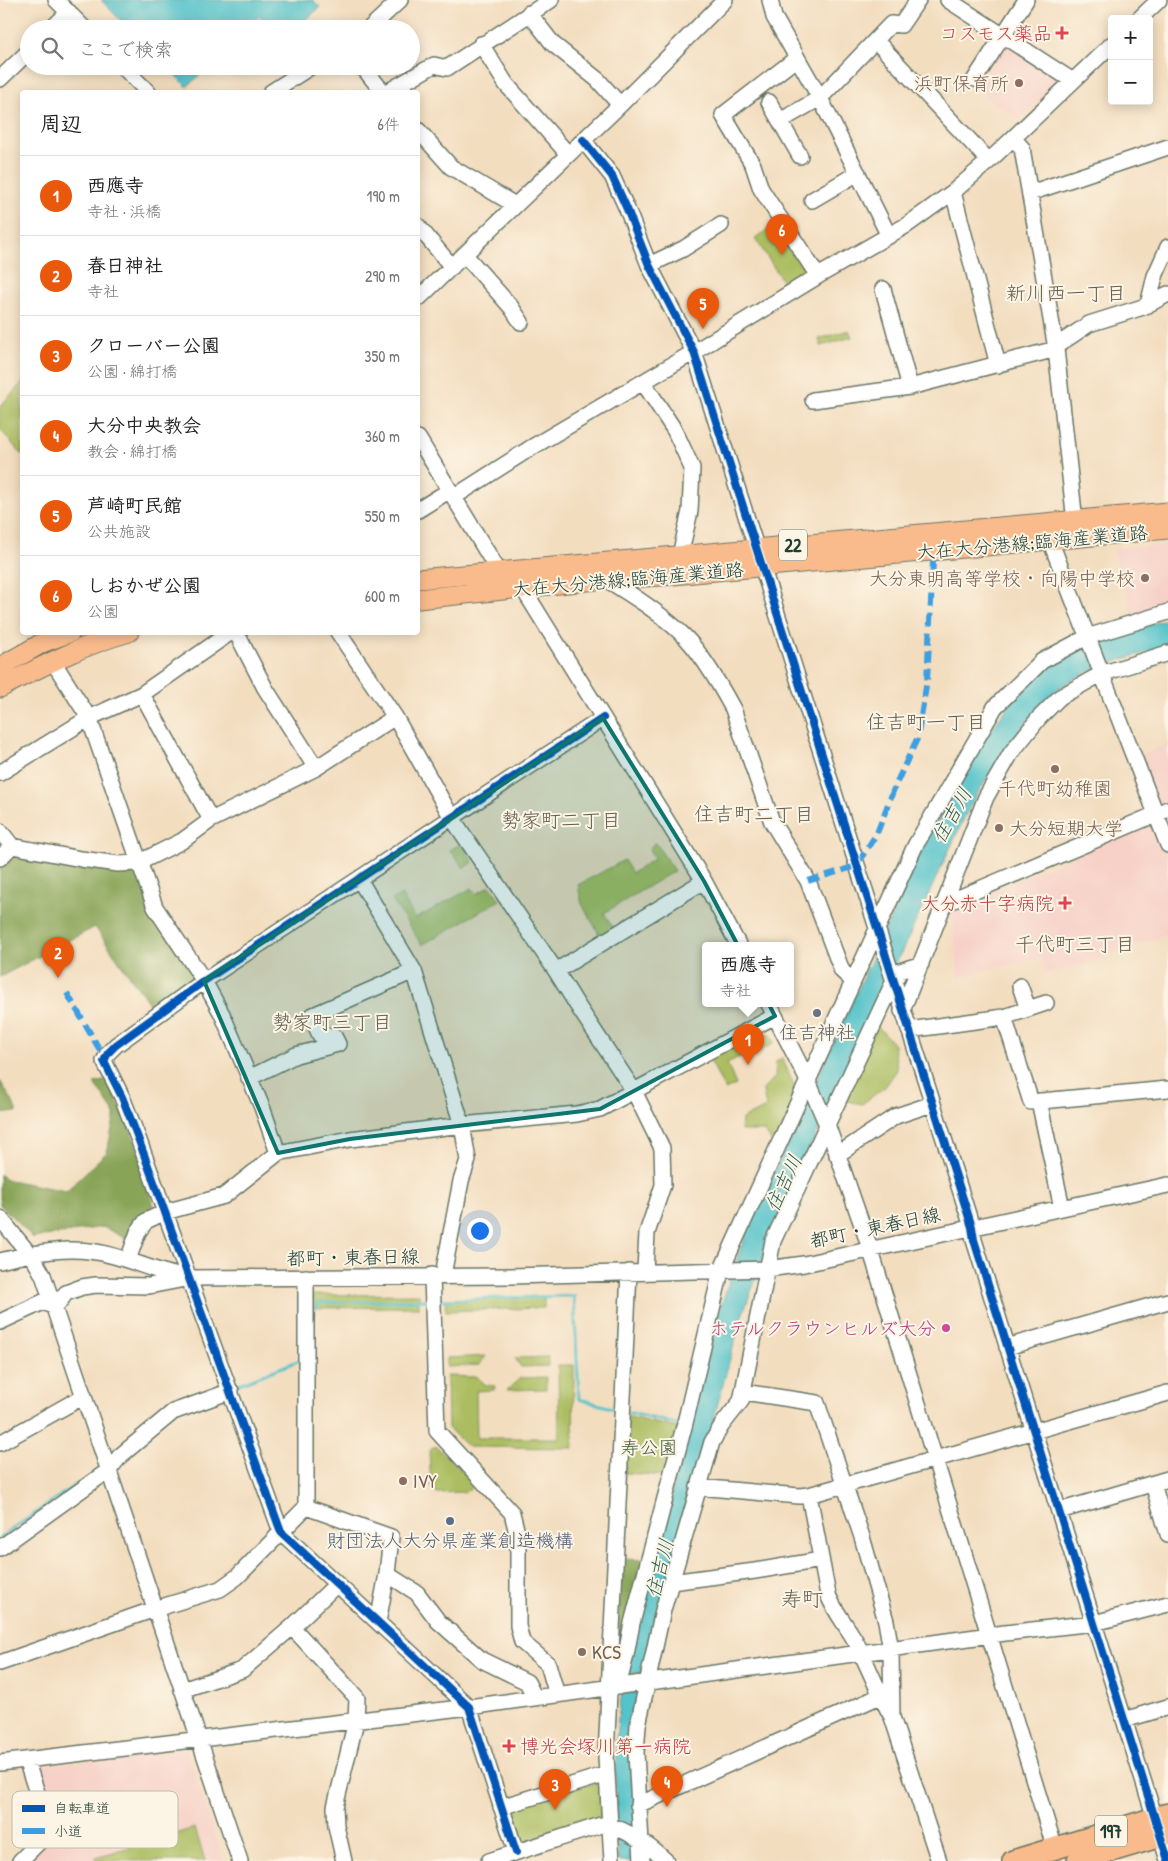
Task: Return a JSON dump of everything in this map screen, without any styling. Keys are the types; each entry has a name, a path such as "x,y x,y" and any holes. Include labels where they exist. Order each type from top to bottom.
{"highway":[{"name":"197","path":"1013,1861 1058,1857 1163,1826"},
{"name":"197","path":"1078,1861 1163,1826"}],"main road":[{"name":"大在大分港線;臨海産業道路","path":"1076,529 1168,512"},
{"name":"大在大分港線;臨海産業道路","path":"420,579 756,549 1076,529 1168,529"},
{"name":"大在大分港線;臨海産業道路","path":"420,599 606,579 762,567 1050,531"},
{"path":"0,667 44,642 62,635"},
{"path":"0,688 52,660 119,635"}],"street":[{"path":"56,0 76,20"},
{"path":"379,20 400,0"},
{"path":"420,74 434,66 446,68 480,44 551,0"},
{"path":"420,297 725,0"},
{"path":"770,0 774,16 820,98 889,236"},
{"path":"780,121 820,98 891,24 901,25 918,0"},
{"path":"948,0 1073,81"},
{"path":"975,79 1026,0"},
{"path":"1143,15 1159,0"},
{"path":"60,20 68,12"},
{"path":"529,13 553,44 598,80 620,104"},
{"path":"876,41 989,160"},
{"path":"480,44 506,84 568,154"},
{"path":"420,509 452,494 694,352 818,276 889,236 953,192 1108,48"},
{"path":"797,58 723,115 753,165 759,199 818,276"},
{"path":"0,79 20,60"},
{"path":"131,75 146,90"},
{"path":"275,90 298,75"},
{"path":"369,75 381,90"},
{"path":"391,90 418,75"},
{"path":"769,102 800,156"},
{"path":"420,132 451,167 515,205"},
{"path":"1013,138 1022,148 1056,349 1076,529"},
{"path":"583,140 612,176 649,265 694,352 972,1227 974,1240 1124,1720 1163,1826 1168,1860"},
{"path":"1030,193 1168,147"},
{"path":"812,200 858,173"},
{"path":"953,192 998,365"},
{"path":"649,265 683,249 721,225"},
{"path":"420,228 452,267"},
{"path":"1148,305 1155,276 1168,247"},
{"path":"465,255 511,307 521,322"},
{"path":"883,289 910,387"},
{"path":"812,400 910,387 1056,349 1059,344 1089,324 1148,305 1168,294"},
{"path":"643,382 675,431 692,468 690,511 680,556"},
{"path":"420,441 499,572 522,587 704,881 737,942"},
{"path":"1050,531 1100,672 1162,811 1168,845"},
{"path":"606,579 660,615 682,634 704,661 734,709 772,822 808,881 842,971 853,981"},
{"path":"629,1685 632,1623 684,1426 721,1271 853,981 878,933 915,846 995,707 1042,661 1088,640 1168,612"},
{"path":"0,772 88,718 142,694 227,635"},
{"path":"238,635 265,688 316,768"},
{"path":"340,635 395,716 452,818 556,971 634,1091 662,1148 663,1185 647,1233 645,1271"},
{"path":"902,1010 921,964 942,904 986,797 1011,753 1039,718 1060,697 1100,672 1168,652"},
{"path":"52,660 88,718 154,907 204,981 222,1014 262,1107 278,1153"},
{"path":"142,694 212,820"},
{"path":"0,831 12,846 118,864 138,862 182,841 212,820 316,768 395,716"},
{"path":"516,1852 469,1708 281,1532 190,1278 125,1105 104,1062 108,1052 116,1045 204,981 603,718"},
{"path":"942,904 1162,811"},
{"path":"0,858 12,846"},
{"path":"359,879 414,970 462,1124 468,1160 437,1275 437,1431 512,1513 518,1538 518,1626 522,1642 548,1664 558,1695"},
{"path":"556,971 704,881"},
{"path":"612,1861 613,1826 607,1774 607,1737 629,1685 659,1628 698,1487 716,1434 741,1401 773,1241 893,981 900,971 921,964"},
{"path":"249,1078 296,1055 338,1044 334,1036 320,1035 312,1016 414,970"},
{"path":"1020,986 1028,1009"},
{"path":"908,1030 1004,1017 1046,1003"},
{"path":"128,1260 142,1226 151,1217 224,1196 278,1153 350,1138 462,1124 577,1114 600,1109 772,1010 808,1081 827,1125 870,1248 1058,1857"},
{"path":"1004,1017 1031,1102 1168,1089"},
{"path":"1039,1101 1062,1208"},
{"path":"837,1154 896,1116 932,1104"},
{"name":"都町・東春日線","path":"55,1307 66,1293 82,1287 96,1285 148,1286 190,1278 511,1276 767,1269 804,1264 870,1248 1168,1185"},
{"path":"0,1218 43,1275 55,1307 240,1861"},
{"path":"0,1261 54,1250 78,1250 101,1253 190,1278"},
{"path":"629,1272 623,1410 629,1685 636,1738 638,1840 642,1861"},
{"path":"0,1663 220,1589 237,1577 306,1507 306,1277"},
{"path":"1007,1347 1168,1301"},
{"path":"0,1322 43,1302 55,1307"},
{"path":"0,1548 109,1470 120,1456 173,1412 231,1391"},
{"path":"743,1392 817,1403 845,1486 886,1621 891,1650 892,1717"},
{"path":"698,1487 798,1496 809,1495 1168,1393"},
{"path":"0,1443 84,1396"},
{"path":"1059,1511 1168,1480"},
{"path":"1153,1484 1168,1534"},
{"path":"809,1495 828,1595 832,1605 862,1654 880,1696 892,1717 939,1861"},
{"path":"306,1507 391,1537 388,1574 378,1622"},
{"path":"671,1582 755,1572 821,1560"},
{"path":"388,1574 417,1593 438,1621 482,1660 527,1682 535,1698"},
{"path":"182,1690 242,1670 337,1584"},
{"path":"0,1763 198,1738 469,1708 990,1637 1005,1633 1094,1623 1168,1604"},
{"path":"292,1626 357,1698 356,1721 335,1807 336,1826 344,1861"},
{"path":"638,1805 880,1696"},
{"path":"1124,1720 1168,1707"},
{"path":"26,1760 37,1791"},
{"path":"501,1807 607,1774"},
{"path":"489,1861 601,1825 613,1826 652,1848 666,1861"},
{"path":"20,1861 33,1848"}],"highlighted area":[{"path":"603,718 704,881 775,1016 600,1109 350,1139 278,1153 204,981"}],"shaded area":[{"name":"浜町保育所","path":"1007,42 1060,80 1020,119 990,100 979,87"},
{"name":"大分東明高等学校・向陽中学校","path":"1168,544 1168,607 1134,618 1113,549"},
{"path":"1168,744 1168,801 1160,804 1156,802 1139,756"},
{"name":"大分赤十字病院","path":"1151,823 1156,826 1168,859 1168,934 1070,970 1046,973 1041,958 992,968 959,978 951,912 955,907"},
{"path":"186,1749 224,1861 26,1861 39,1848 178,1848 178,1791 39,1791 30,1767"}],"green space":[{"path":"778,223 808,272 807,276 787,288 755,238"},
{"path":"849,330 852,337 821,346 819,339"},
{"path":"20,385 20,453 0,429 0,406"},
{"path":"655,842 674,871 604,913 615,931 602,939 582,904 578,885 624,860 632,873 654,859 649,849"},
{"path":"462,843 473,862 464,868 450,850"},
{"path":"13,849 135,866 193,977 150,1005 95,927 0,977 0,863"},
{"path":"490,886 500,900 422,945 392,900 402,895 415,919 472,888 476,894"},
{"path":"876,1024 894,1045 897,1070 885,1087 862,1104 842,1100"},
{"path":"745,1033 770,1035 774,1043 755,1054 752,1051 727,1063 736,1085 725,1090 708,1056"},
{"path":"782,1058 798,1094 778,1138 771,1141 764,1131 741,1131 742,1119 766,1108 763,1090 775,1077 776,1062"},
{"path":"108,1080 136,1143 154,1206 141,1216 127,1239 103,1227 33,1238 0,1205 0,1174 4,1179 66,1191 107,1152 115,1114 94,1083"},
{"path":"0,1081 12,1100 17,1112 0,1114"},
{"path":"419,1294 419,1307 312,1308 312,1295"},
{"path":"544,1296 544,1308 446,1311 445,1300"},
{"path":"486,1356 479,1365 447,1367 447,1358"},
{"path":"548,1357 548,1366 521,1367 515,1358"},
{"path":"558,1365 574,1365 573,1448 468,1447 448,1428 447,1376 477,1377 486,1385 495,1386 494,1390 476,1391 477,1438 559,1438"},
{"path":"546,1377 546,1389 507,1390 520,1378"},
{"name":"寿公園","path":"625,1416 678,1428 668,1476 625,1473"},
{"path":"436,1446 470,1479 473,1487 465,1492 437,1493 431,1488 429,1451"},
{"path":"622,1559 646,1560 615,1673"},
{"path":"602,1781 602,1815 598,1821 520,1846 509,1807"},
{"path":"195,1828 205,1861 97,1861 96,1857 127,1848 178,1848 178,1833"}],"water":[{"path":"101,0 313,0 320,7 306,20 264,20 260,16 256,20 120,20"},
{"path":"175,75 200,75 187,87"},
{"name":"住吉川","path":"1168,619 1168,646 1088,672 1064,685 1047,698 1008,746 967,812 787,1197 741,1318 645,1672 625,1675 715,1322 747,1231 928,837 985,738 1017,695 1046,668 1098,640"},
{"path":"641,1692 637,1861 619,1861 615,1777 616,1735 622,1693"}],"waterway":[{"path":"436,1300 574,1296 579,1399 619,1410"},
{"path":"312,1318 317,1303 427,1300"},
{"path":"234,1386 300,1360"},
{"path":"627,1412 680,1425"},
{"path":"0,1538 77,1484"}],"marked path":[{"path":"808,881 856,866 877,833 895,786 917,739 927,681 933,562"},
{"path":"67,993 101,1052"}],"cycle path":[{"path":"583,140 612,176 649,265 694,352 972,1227 974,1240 1168,1860"},
{"path":"516,1852 469,1707 281,1532 138,1138 122,1097 104,1061 108,1053 116,1045 204,981 603,718"}],"place":[{"name":"コスモス薬品","path":"1062,33"},
{"name":"浜町保育所","path":"1019,83"},
{"name":"しおかぜ公園","path":"782,255"},
{"name":"芦崎町民館","path":"703,329"},
{"name":"大分東明高等学校・向陽中学校","path":"1145,578"},
{"name":"千代町幼稚園","path":"1055,769"},
{"name":"大分短期大学","path":"999,828"},
{"name":"大分赤十字病院","path":"1065,903"},
{"name":"春日神社","path":"58,978"},
{"name":"住吉神社","path":"817,1013"},
{"name":"西應寺","path":"748,1065"},
{"name":"ホテルクラウンヒルズ大分","path":"946,1328"},
{"name":"IVY","path":"403,1481"},
{"name":"財団法人大分県産業創造機構","path":"450,1521"},
{"name":"KCS","path":"582,1652"},
{"name":"博光会塚川第一病院","path":"509,1746"},
{"name":"大分中央教会","path":"667,1807"},
{"name":"クローバー公園","path":"555,1810"}],"district":[{"name":"新川西一丁目","path":"1066,292"},
{"name":"住吉町一丁目","path":"926,721"},
{"name":"住吉町二丁目","path":"754,813"},
{"name":"勢家町二丁目","path":"561,819"},
{"name":"千代町三丁目","path":"1075,943"},
{"name":"勢家町三丁目","path":"332,1021"},
{"name":"寿町","path":"802,1598"}]}
